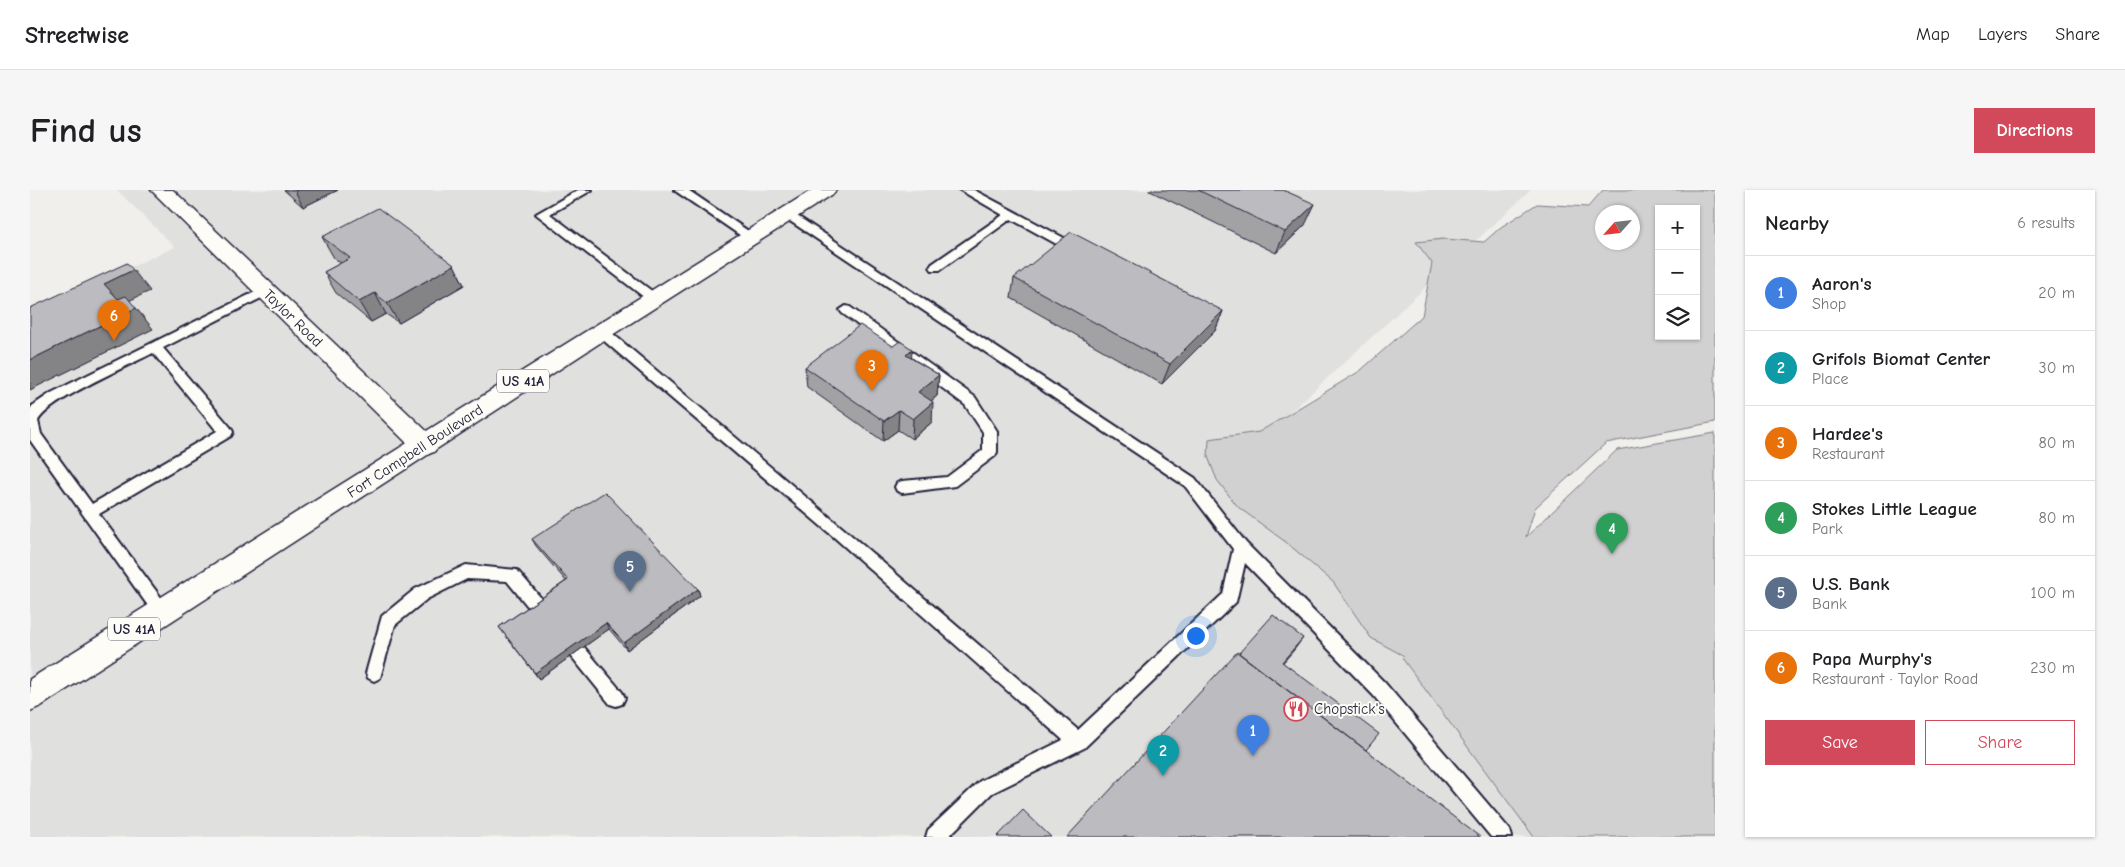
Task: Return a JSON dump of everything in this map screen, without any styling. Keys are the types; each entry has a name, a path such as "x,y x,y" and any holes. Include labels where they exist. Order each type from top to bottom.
{"main road":[{"name":"Taylor Road","path":"161,190 424,445"},
{"name":"Fort Campbell Boulevard","path":"39,690 601,331 788,214 816,192"},
{"path":"30,712 39,690"}],"lane":[{"path":"586,190 542,214 653,298"},
{"path":"680,190 751,237"},
{"path":"966,190 1086,255"},
{"path":"788,214 1190,482 1241,548 1379,689 1503,837"},
{"path":"936,267 1011,214"},
{"path":"162,612 34,435 31,421 38,410 56,397 265,291"},
{"path":"846,310 970,401 990,431 990,452 950,482 902,487"},
{"path":"601,331 833,528 1078,742"},
{"path":"90,512 226,432 155,347"},
{"path":"935,837 986,787 1078,742 1230,598 1241,548"},
{"path":"374,673 388,622 421,594 466,572 511,575 540,609"},
{"path":"578,652 616,698"}],"shaded area":[{"path":"117,190 1531,190 1217,480 1326,554 1534,837 30,837 30,313 175,247"},
{"path":"1603,190 1715,190 1715,422 1606,443 1535,508 1526,537 1617,450 1715,433 1715,837 1534,837 1402,658 1404,656 1371,638 1333,582 1287,543 1238,507 1217,480 1208,457 1209,439 1259,432 1360,371 1422,316 1432,263 1416,242 1444,239 1484,242 1501,227 1537,204 1588,207"}],"building":[{"path":"1198,190 1283,190 1315,204 1285,232"},
{"path":"378,208 454,265 387,303 375,293 359,302 324,272 350,258 322,237"},
{"path":"1071,232 1223,311 1170,364 1014,278"},
{"path":"127,263 133,270 104,284 118,299 126,296 136,308 30,360 30,308"},
{"path":"860,325 893,346 900,341 912,349 906,355 939,375 918,392 933,402 913,419 899,410 884,421 805,367"},
{"path":"605,492 698,589 624,643 606,623 535,673 499,627 568,580 532,539"},
{"path":"1273,615 1303,638 1282,662 1379,734 1366,750 1239,653"},
{"path":"1237,652 1480,837 1067,837"},
{"path":"1023,810 1051,837 997,837"}],"place":[{"name":"Papa Murphy's","path":"114,341"},
{"name":"Hardee's","path":"872,391"},
{"name":"Stokes Little League","path":"1612,554"},
{"name":"U.S. Bank","path":"630,592"},
{"name":"Chopstick's","path":"1296,709"},
{"name":"Aaron's","path":"1253,756"},
{"name":"Grifols Biomat Center","path":"1163,776"}]}
